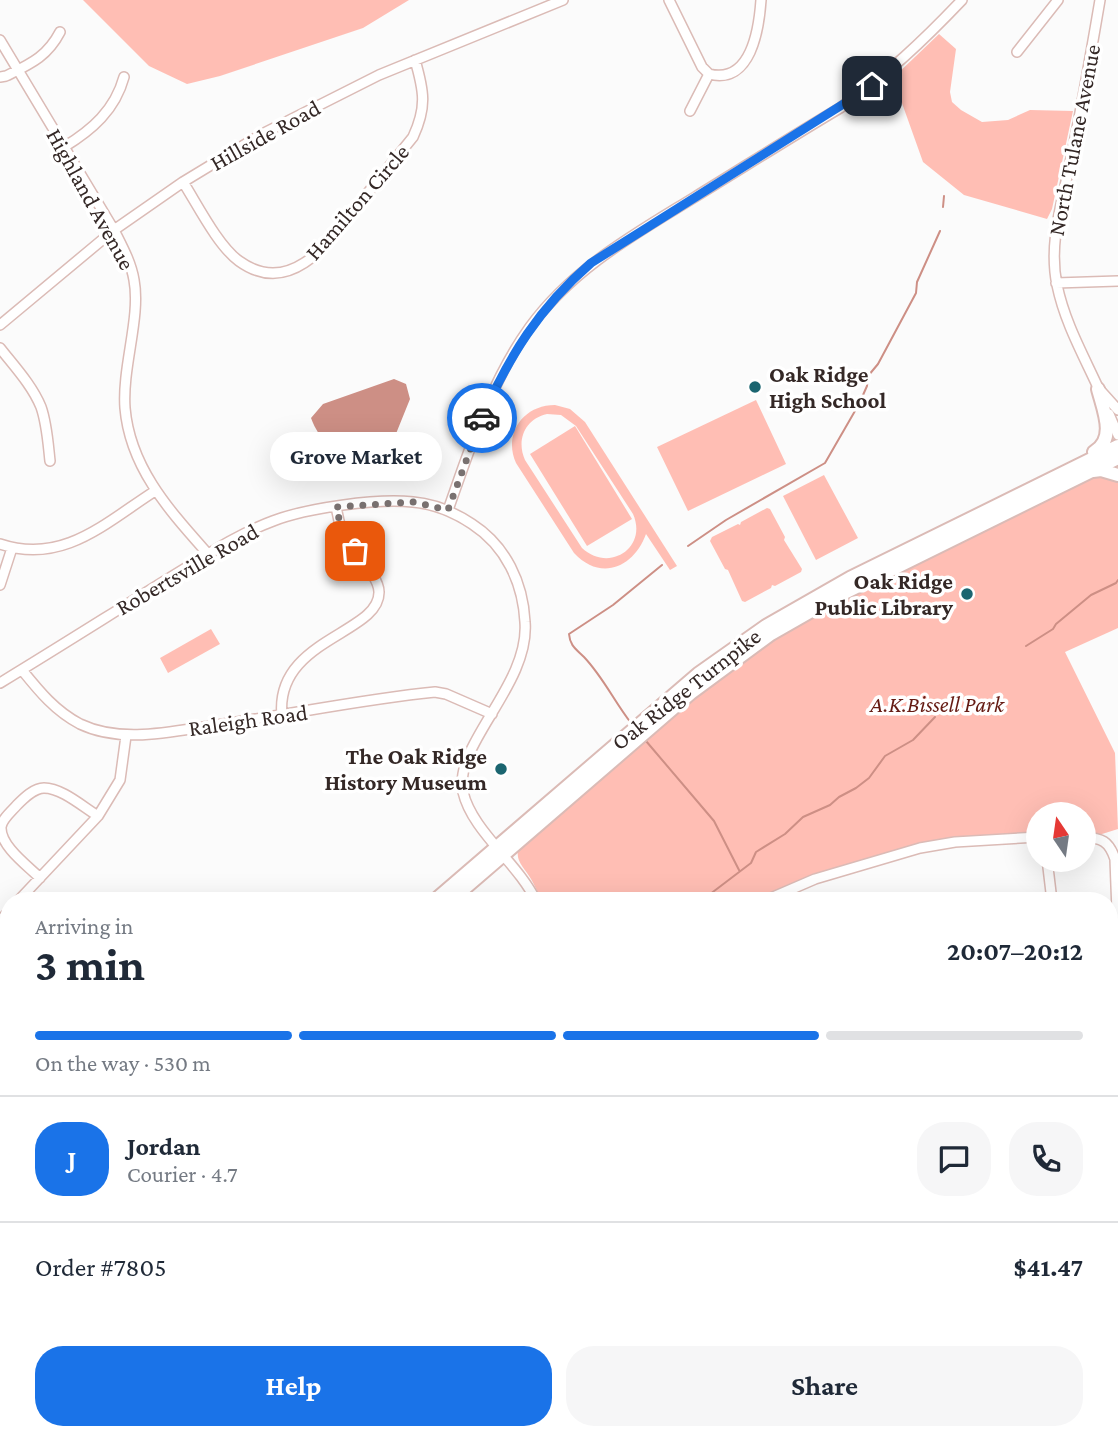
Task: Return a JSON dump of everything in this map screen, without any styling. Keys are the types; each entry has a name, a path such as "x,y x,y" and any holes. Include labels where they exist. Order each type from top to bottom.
{"highway":[{"path":"1002,503 1021,488 1104,445 1107,424 1098,389"},
{"name":"Oak Ridge Turnpike","path":"501,850 688,682 737,645 808,600 1118,446"},
{"name":"Oak Ridge Turnpike","path":"449,892 691,693 771,634 871,579 1118,458"},
{"path":"1089,472 1101,470 1118,475"}],"street":[{"name":"Hillside Road","path":"0,325 114,230 183,182 283,122 351,88 563,0"},
{"path":"669,0 702,67 709,74 726,75 744,64 752,50 761,0"},
{"path":"448,510 472,441 503,372 530,326 566,285 616,246 872,86 913,51 962,0"},
{"path":"1017,52 1058,0"},
{"name":"North Tulane Avenue","path":"1100,0 1055,234 1056,283 1065,314 1118,435"},
{"path":"0,77 18,70 46,52 60,32"},
{"name":"Highland Avenue","path":"0,40 114,230 128,260 134,276 136,294 126,374 127,420 135,452 155,491 208,554"},
{"name":"Hamilton Circle","path":"183,182 227,250 238,260 267,272 286,271 301,266 321,252 413,137 422,118 424,98 415,61"},
{"path":"690,111 709,74"},
{"path":"64,147 86,134 104,116 114,103 124,77"},
{"path":"1056,283 1118,281"},
{"path":"0,348 41,407 50,461"},
{"path":"1098,389 1118,411"},
{"path":"0,544 42,551 75,542 155,491"},
{"name":"Robertsville Road","path":"0,683 208,554 239,536 274,521 304,512 336,507 413,502 448,510 480,529 500,549 514,573 524,605 526,626 520,663 468,757 462,783 472,814 525,880 531,892"},
{"path":"282,716 283,690 294,667 376,606 379,596 379,585 343,534 336,507"},
{"path":"0,585 12,548"},
{"name":"Raleigh Road","path":"22,670 46,700 62,713 94,729 126,736 282,716 435,692 492,714"},
{"path":"27,892 98,816 120,780 126,736"},
{"path":"40,878 7,846 1,835 3,821 20,802 36,790 46,788 58,792 98,816"},
{"path":"785,892 815,879 920,848 955,842 1026,838"},
{"path":"1096,838 1106,841 1111,848 1115,859 1116,892"},
{"path":"1049,872 1051,892"}],"green space":[{"path":"83,0 409,0 363,28 220,76 187,84 149,66"},
{"path":"939,34 956,49 950,92 952,102 961,110 982,122 1008,120 1030,110 1073,111 1052,209 1047,219 964,195 923,162 893,78"},
{"path":"756,400 786,464 688,511 657,447"},
{"path":"555,405 570,409 585,422 677,566 670,570 646,534 633,555 616,567 595,567 574,553 516,463 513,452 514,432 519,423 525,416 544,406","holes":["547,414 561,415 576,426 633,514 635,537 631,546 614,557 603,558 582,548 522,452 524,431 533,420"]},
{"path":"575,426 632,519 587,546 530,454"},
{"name":"A.K.Bissell Park","path":"1093,474 1118,477 1118,628 1065,652 1115,753 1118,829 1096,834 1096,802 1026,802 1026,836 954,839 786,892 537,892 519,860 519,846 720,674 772,637 828,606"},
{"path":"824,475 858,538 816,560 783,496"},
{"path":"767,508 770,509 785,537 784,540 802,569 745,602 742,601 728,570 710,541 712,537 740,525"},
{"path":"211,629 220,644 168,673 160,658"}],"shaded area":[{"path":"394,379 406,384 410,399 387,456 365,460 350,457 323,440 311,418 323,404"}],"waterway":[{"path":"943,207 944,196"},
{"path":"688,546 726,520 825,463 859,404 867,386 868,376 878,364 916,293 917,282 940,231"},
{"path":"631,723 597,673 572,644 569,634 613,605 662,565"},
{"path":"1026,646 1053,629 1091,595 1118,580"},
{"path":"713,892 751,863 756,852 785,834 803,817 830,805 869,778 885,756 913,740 935,717"},
{"path":"646,741 714,821 739,870"}],"way so far":[{"path":"355,551 343,534 336,507 396,501 448,510 482,418"}],"place":[{"name":"Oak Ridge High School","path":"755,387"},
{"name":"Grove Market","path":"355,551"},
{"name":"Oak Ridge Public Library","path":"967,594"},
{"name":"The Oak Ridge History Museum","path":"501,769"}],"route":[{"path":"482,418 503,372 530,326 573,278 616,246 872,86"}]}
